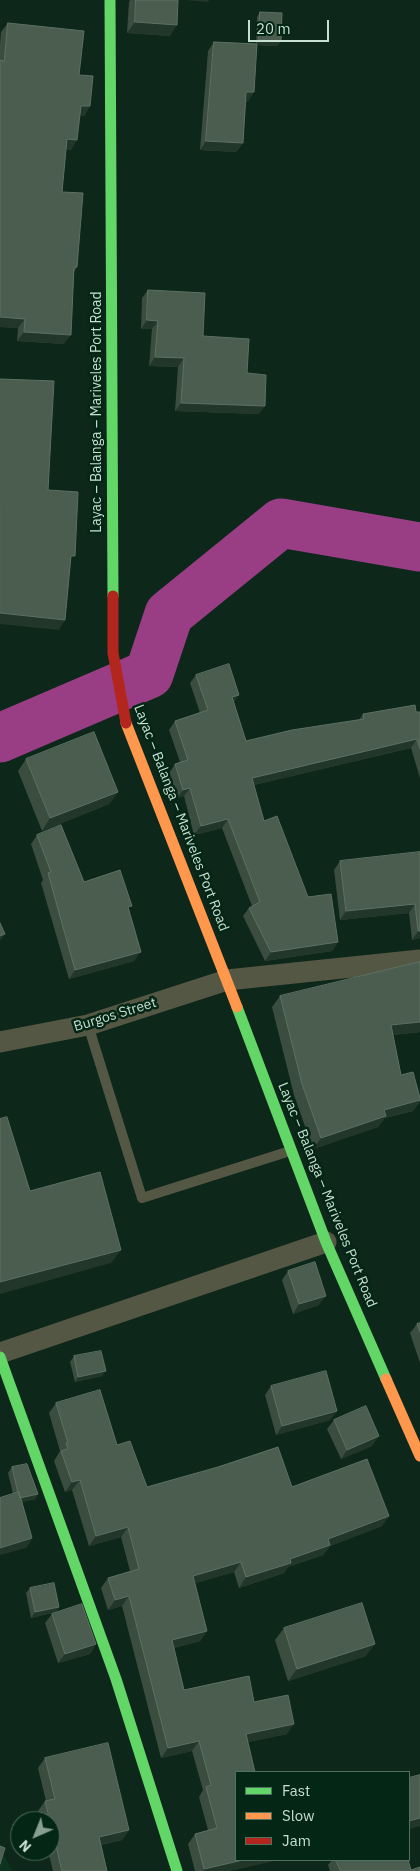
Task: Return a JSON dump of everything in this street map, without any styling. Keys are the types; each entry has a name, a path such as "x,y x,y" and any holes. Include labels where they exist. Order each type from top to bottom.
{"main road":[{"name":"Layac – Balanga – Mariveles Port Road","path":"110,0 113,653 124,719 227,980 326,1242 420,1456"},
{"path":"0,1357 116,1679 177,1871"}],"street":[{"name":"Burgos Street","path":"0,1042 88,1026 227,980 420,960"},
{"path":"0,1352 326,1242"}],"lane":[{"path":"88,1026 142,1198 292,1151"}],"shaded area":[{"path":"0,1847 12,1871 0,1871"}],"building":[{"path":"136,0 178,0 177,25 135,22"},
{"path":"260,12 282,13 281,41 259,40"},
{"path":"8,23 84,31 79,75 93,76 90,106 81,106 77,140 67,139 62,192 83,193 77,267 74,267 71,335 24,332 25,319 0,317 0,60 4,61"},
{"path":"214,42 257,44 254,92 246,92 243,143 206,141"},
{"path":"148,290 205,293 203,336 249,339 247,373 266,375 265,406 181,403 184,358 155,357 158,321 147,320"},
{"path":"0,379 54,381 48,490 78,492 75,556 71,556 65,620 0,613"},
{"path":"229,664 239,695 232,697 246,741 292,730 364,719 363,714 415,705 416,712 420,712 420,749 417,739 252,778 264,821 277,816 308,897 331,894 338,942 271,952 249,908 260,902 228,819 201,826 190,788 183,790 175,764 188,760 175,721 208,710 196,675"},
{"path":"94,732 118,792 50,818 26,759"},
{"path":"61,825 84,882 120,870 132,906 128,907 141,952 75,970 48,873 51,872 37,835"},
{"path":"420,852 420,931 418,931 415,904 346,911 340,861"},
{"path":"0,923 5,934 0,936"},
{"path":"420,962 420,1022 391,1025 401,1075 413,1072 420,1100 384,1110 386,1116 321,1138 302,1084 280,996"},
{"path":"7,1117 30,1191 100,1172 121,1250 0,1282 0,1119"},
{"path":"315,1262 326,1296 299,1304 288,1271"},
{"path":"101,1351 106,1371 78,1377 74,1356"},
{"path":"326,1371 337,1411 282,1426 271,1386"},
{"path":"100,1390 117,1445 130,1441 147,1487 218,1467 278,1447 292,1487 367,1459 389,1516 328,1539 330,1545 290,1559 291,1563 246,1577 241,1562 193,1576 207,1631 172,1640 184,1690 249,1676 254,1702 288,1695 294,1724 246,1734 255,1771 235,1771 235,1861 239,1861 204,1869 195,1834 217,1828 206,1787 211,1785 199,1741 168,1748 129,1596 115,1600 108,1578 139,1569 128,1527 96,1536 80,1480 72,1482 61,1451 68,1449 66,1443 68,1443 56,1403"},
{"path":"366,1406 379,1436 347,1450 334,1420"},
{"path":"27,1464 38,1494 20,1498 12,1467"},
{"path":"19,1492 32,1538 0,1548 0,1498"},
{"path":"54,1583 59,1607 35,1612 30,1588"},
{"path":"362,1603 375,1644 297,1669 284,1628"},
{"path":"82,1604 96,1644 65,1654 52,1614"},
{"path":"108,1743 129,1830 99,1837 107,1871 62,1871 60,1861 60,1811 47,1811 45,1801 55,1799 45,1758"},
{"path":"420,1775 420,1818 410,1821 410,1778"},
{"path":"0,1846 5,1848 0,1864"},
{"path":"336,1861 408,1861 411,1870 420,1867 420,1871 341,1871"}],"waterway":[{"path":"0,738 149,674 169,614 281,523 420,547"}],"traffic: fast":[{"path":"110,0 113,596"},
{"path":"237,1007 326,1242 386,1379"},
{"path":"0,1357 116,1679 177,1871"}],"traffic: slow":[{"path":"126,723 237,1007"},
{"path":"386,1379 420,1456"}],"traffic: jam":[{"path":"113,596 113,653 126,723"}]}
